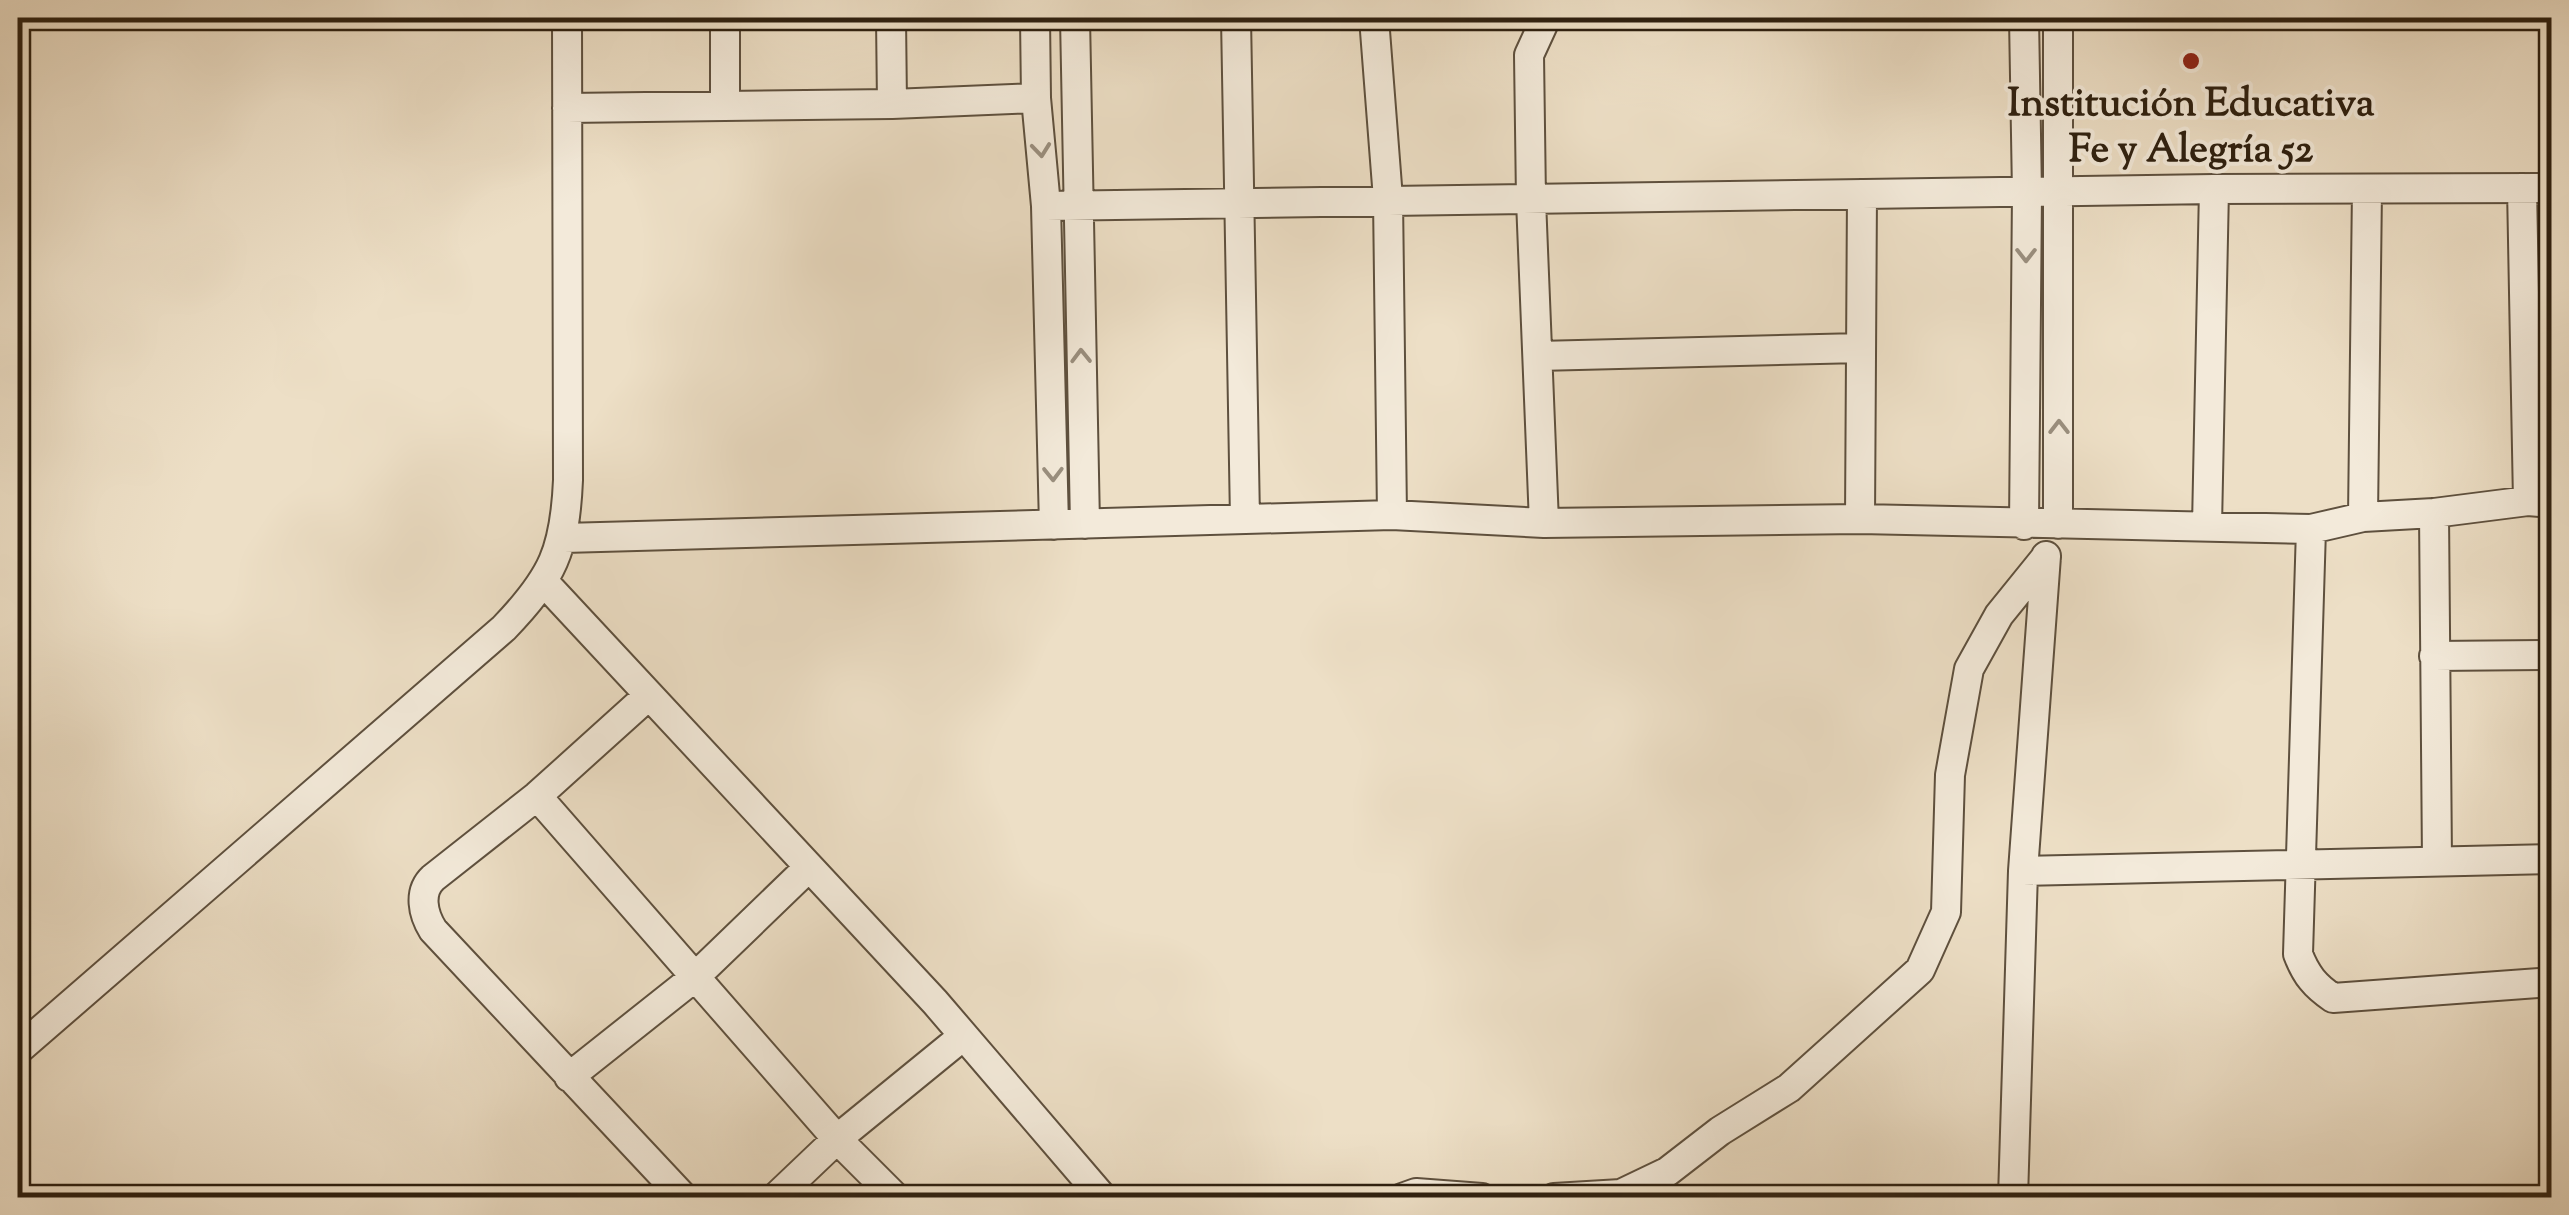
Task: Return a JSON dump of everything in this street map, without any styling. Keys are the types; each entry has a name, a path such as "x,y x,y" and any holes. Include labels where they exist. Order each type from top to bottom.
{"street":[{"path":"18,1050 504,628 543,581 564,538 568,480 566,18"},
{"path":"725,18 725,106"},
{"path":"891,18 892,104"},
{"path":"1035,18 1036,98 1046,206 1054,524"},
{"path":"1075,18 1084,524"},
{"path":"1236,18 1245,520"},
{"path":"1374,18 1388,200 1392,515"},
{"path":"1544,523 1529,55 1546,18"},
{"path":"2013,1198 2023,872 2046,557 2027,193 2024,18"},
{"path":"2042,525 2060,192 2058,18"},
{"path":"567,108 1036,98"},
{"path":"564,538 1392,515 1544,523 1860,520 2311,529 2363,518 2540,502 2522,188"},
{"path":"1046,206 2214,189 2552,188"},
{"path":"2207,526 2214,189"},
{"path":"2363,518 2367,189"},
{"path":"1860,520 1862,194"},
{"path":"1538,356 1861,348"},
{"path":"2434,513 2436,861"},
{"path":"2311,529 2298,954 2306,973 2317,988 2334,998 2552,982"},
{"path":"1554,1198 1621,1194 1667,1172 1720,1131 1789,1088 1920,970 1946,912 1950,775 1969,669 1998,615 2046,557"},
{"path":"543,581 934,1002 1103,1198"},
{"path":"2434,656 2552,655"},
{"path":"650,695 537,796 426,884 424,906 426,919 434,930 684,1198"},
{"path":"537,796 837,1139 896,1198"},
{"path":"2023,872 2552,860"},
{"path":"569,1077 695,977 809,868"},
{"path":"778,1197 837,1139 962,1037"},
{"path":"1402,1198 1416,1193 1482,1198"}],"place":[{"name":"Institución Educativa Fe y Alegría 52","path":"2191,61"}]}
